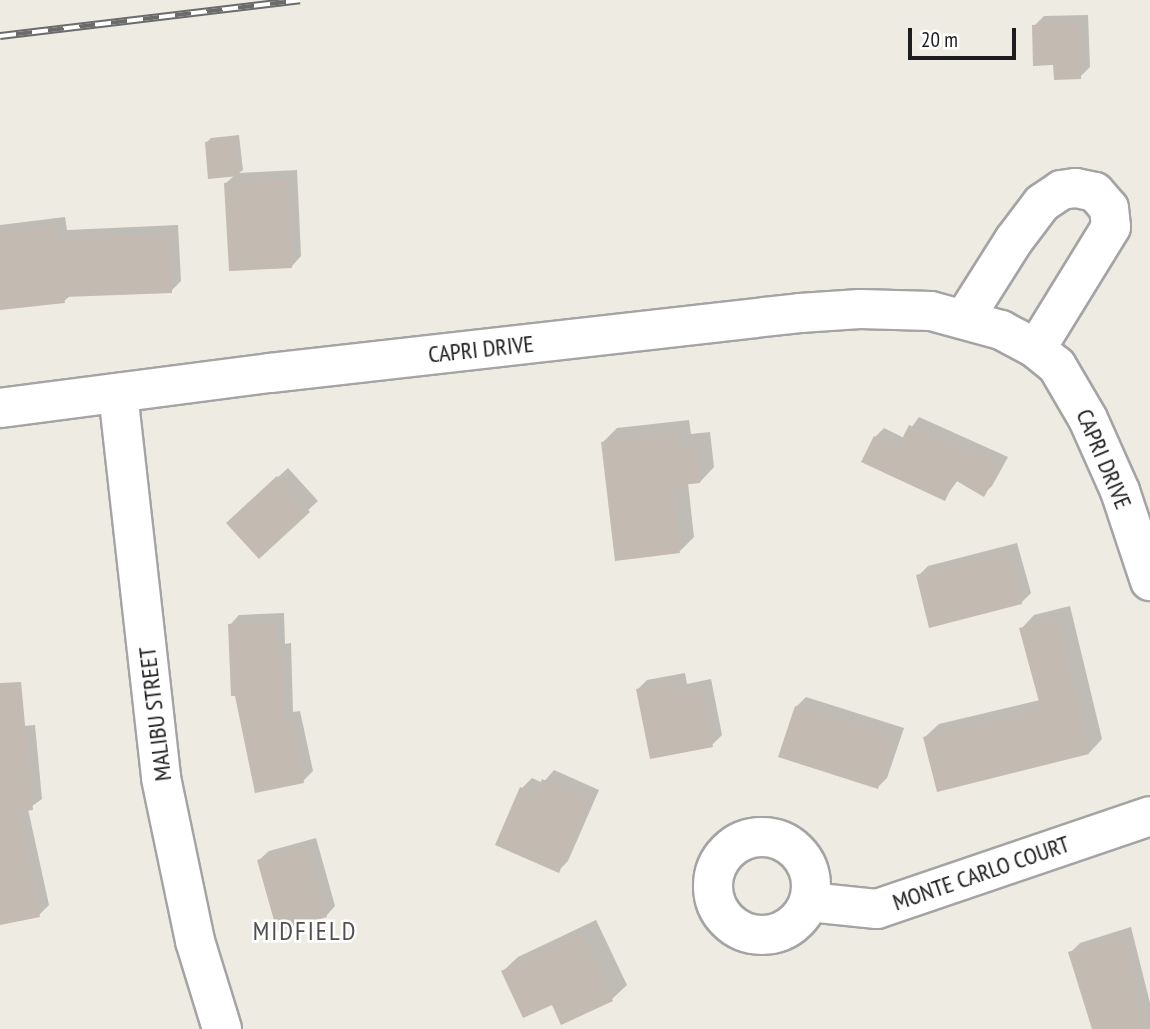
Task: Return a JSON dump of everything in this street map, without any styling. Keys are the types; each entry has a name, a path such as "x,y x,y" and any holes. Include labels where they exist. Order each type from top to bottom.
{"street":[{"path":"964,319 1014,240 1042,203 1061,190 1076,188 1096,192 1109,208 1111,228 1105,242 1036,349"},
{"name":"CAPRI DRIVE","path":"0,408 800,313 860,309 931,311 1001,330 1036,349 1057,366 1088,419 1120,491 1150,581"},
{"name":"MALIBU STREET","path":"118,393 161,778 195,941 222,1029"},
{"name":"MONTE CARLO COURT","path":"809,902 877,909 1150,816"}],"building":[{"path":"1079,24 1081,79 1054,80 1053,65 1033,66 1032,25"},
{"path":"235,139 239,176 208,179 205,142"},
{"path":"288,179 292,268 229,271 224,183"},
{"path":"56,226 57,239 169,234 172,293 64,297 65,303 0,310 0,233"},
{"path":"909,425 974,456 976,452 1001,466 984,497 955,480 945,501 861,462 874,436 898,447"},
{"path":"675,433 677,448 696,445 700,483 672,486 680,553 615,561 601,442"},
{"path":"277,476 310,512 259,559 226,523"},
{"path":"1008,552 1022,604 929,628 916,575"},
{"path":"1057,619 1089,754 937,792 923,737 1041,709 1019,628"},
{"path":"275,622 276,652 282,652 284,721 290,719 304,783 255,793 235,696 231,696 228,624"},
{"path":"676,681 678,693 701,688 713,747 650,759 636,689"},
{"path":"21,682 33,810 18,812 40,917 0,925 0,683"},
{"path":"795,706 895,737 878,789 778,757"},
{"path":"542,779 590,800 559,873 495,845 520,787 536,794"},
{"path":"306,847 327,917 277,931 257,860"},
{"path":"582,933 613,1001 561,1025 552,1005 523,1018 501,971"},
{"path":"1122,936 1145,1029 1092,1029 1068,952"}],"railway":[{"path":"0,36 300,0"}],"district":[{"name":"MIDFIELD","path":"305,931"}]}
